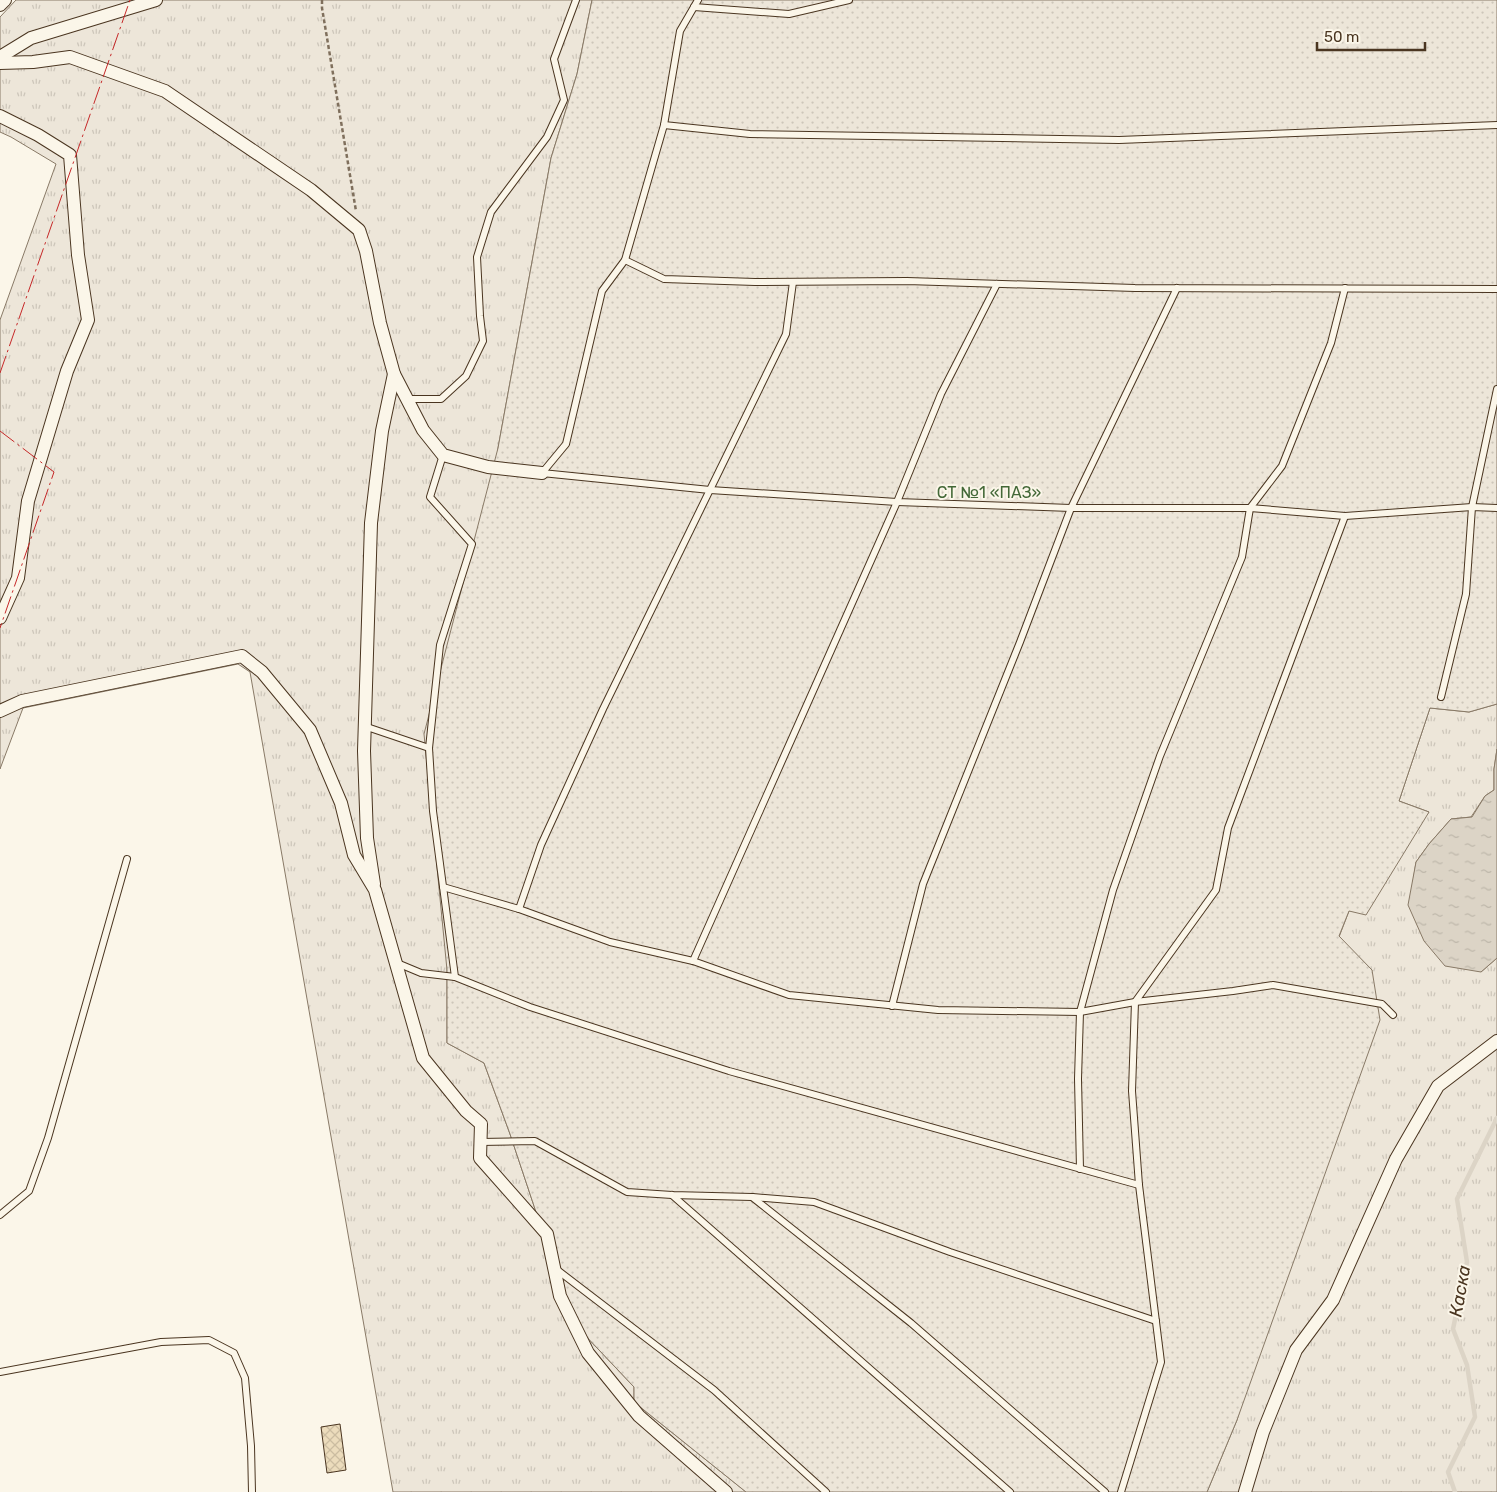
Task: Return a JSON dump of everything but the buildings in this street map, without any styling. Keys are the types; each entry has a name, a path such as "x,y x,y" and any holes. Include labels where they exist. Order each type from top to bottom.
{"street":[{"path":"0,5 5,0"},
{"path":"0,57 31,38 156,0"},
{"path":"0,63 33,62 70,57 165,91 311,190 359,230 366,251 380,323 394,374 424,430 443,455 488,467 542,473"},
{"path":"0,116 38,135 70,155 78,255 88,320 67,371 28,500 18,578 0,618"},
{"path":"394,374 382,431 371,523 364,726 367,838 375,890 424,1058 466,1111 481,1124 480,1158 547,1234 560,1296 588,1353 640,1416 726,1492"},
{"path":"0,711 22,701 242,656 262,672 310,730 341,803 354,854 375,890"},
{"path":"1244,1492 1263,1432 1296,1350 1333,1300 1396,1159 1438,1086 1497,1040"}],"lane":[{"path":"408,399 441,399 466,376 483,341 477,257 491,212 547,137 564,100 554,59 576,0"},
{"path":"542,473 566,444 602,291 626,260 664,125 680,31 698,0"},
{"path":"694,7 789,14 849,0"},
{"path":"664,125 750,134 1119,140 1497,125"},
{"path":"626,260 664,279 792,282 907,281 1177,288 1497,289"},
{"path":"519,909 541,845 604,709 786,334 792,282"},
{"path":"693,961 897,502 941,394 997,284"},
{"path":"892,1006 923,884 1020,642 1070,508 1177,288"},
{"path":"1080,1169 1078,1078 1080,1012 1113,890 1160,756 1242,556 1250,508 1282,466 1332,343 1346,288"},
{"path":"1441,697 1466,594 1472,506 1497,389"},
{"path":"443,455 430,497 472,544 440,645 429,748 433,811 455,977"},
{"path":"542,473 710,490 897,502 1070,508 1250,508 1346,516 1472,506 1497,508"},
{"path":"1121,1492 1161,1362 1139,1185 1132,1091 1135,1002 1216,890 1228,828 1346,516"},
{"path":"364,726 429,748"},
{"path":"0,1215 29,1191 48,1138 127,859"},
{"path":"443,887 519,909 610,942 693,961 789,995 938,1010 1080,1012 1135,1002 1273,985 1382,1004 1393,1015"},
{"path":"396,962 421,973 455,977 530,1007 729,1071 1139,1185"},
{"path":"480,1142 535,1141 627,1192 672,1196 752,1197 814,1202 960,1255 1156,1321"},
{"path":"672,1196 1010,1492"},
{"path":"752,1197 911,1324 1105,1492"},
{"path":"554,1268 714,1390 826,1492"},
{"path":"0,1372 161,1342 209,1340 234,1353 245,1378 251,1446 252,1492"}],"path":[{"path":"322,0 359,230"}],"green space":[{"path":"16,0 592,0 577,74 551,158 498,448 447,970 447,1043 484,1063 510,1134 563,1293 582,1332 634,1387 634,1402 746,1492 393,1492 250,672 238,664 23,708 0,769 0,320 56,164 0,132 0,17"},
{"name":"СТ №1 «ПАЗ»","path":"592,0 1497,0 1497,704 1469,712 1430,708 1399,801 1429,812 1366,915 1349,911 1339,936 1372,970 1380,1020 1237,1420 1207,1492 746,1492 634,1402 634,1387 582,1332 563,1293 510,1134 484,1063 447,1043 447,970 424,734 498,448 551,158 577,74"},
{"path":"1497,704 1497,749 1494,769 1494,790 1485,796 1471,817 1451,819 1416,862 1413,882 1481,972 1497,958 1497,1492 1207,1492 1237,1420 1372,970 1339,937 1349,911 1429,812 1399,801 1430,708 1469,712"}],"water":[{"path":"1497,749 1497,958 1481,972 1445,966 1424,941 1408,905 1416,862 1429,844 1451,819 1472,817 1485,796 1494,790 1494,769"}],"waterway":[{"name":"Каска","path":"1455,1492 1448,1472 1475,1417 1467,1365 1453,1329 1467,1262 1457,1199 1497,1118"}],"power":[{"path":"0,373 130,0"},
{"path":"0,431 54,472 0,628"}]}
